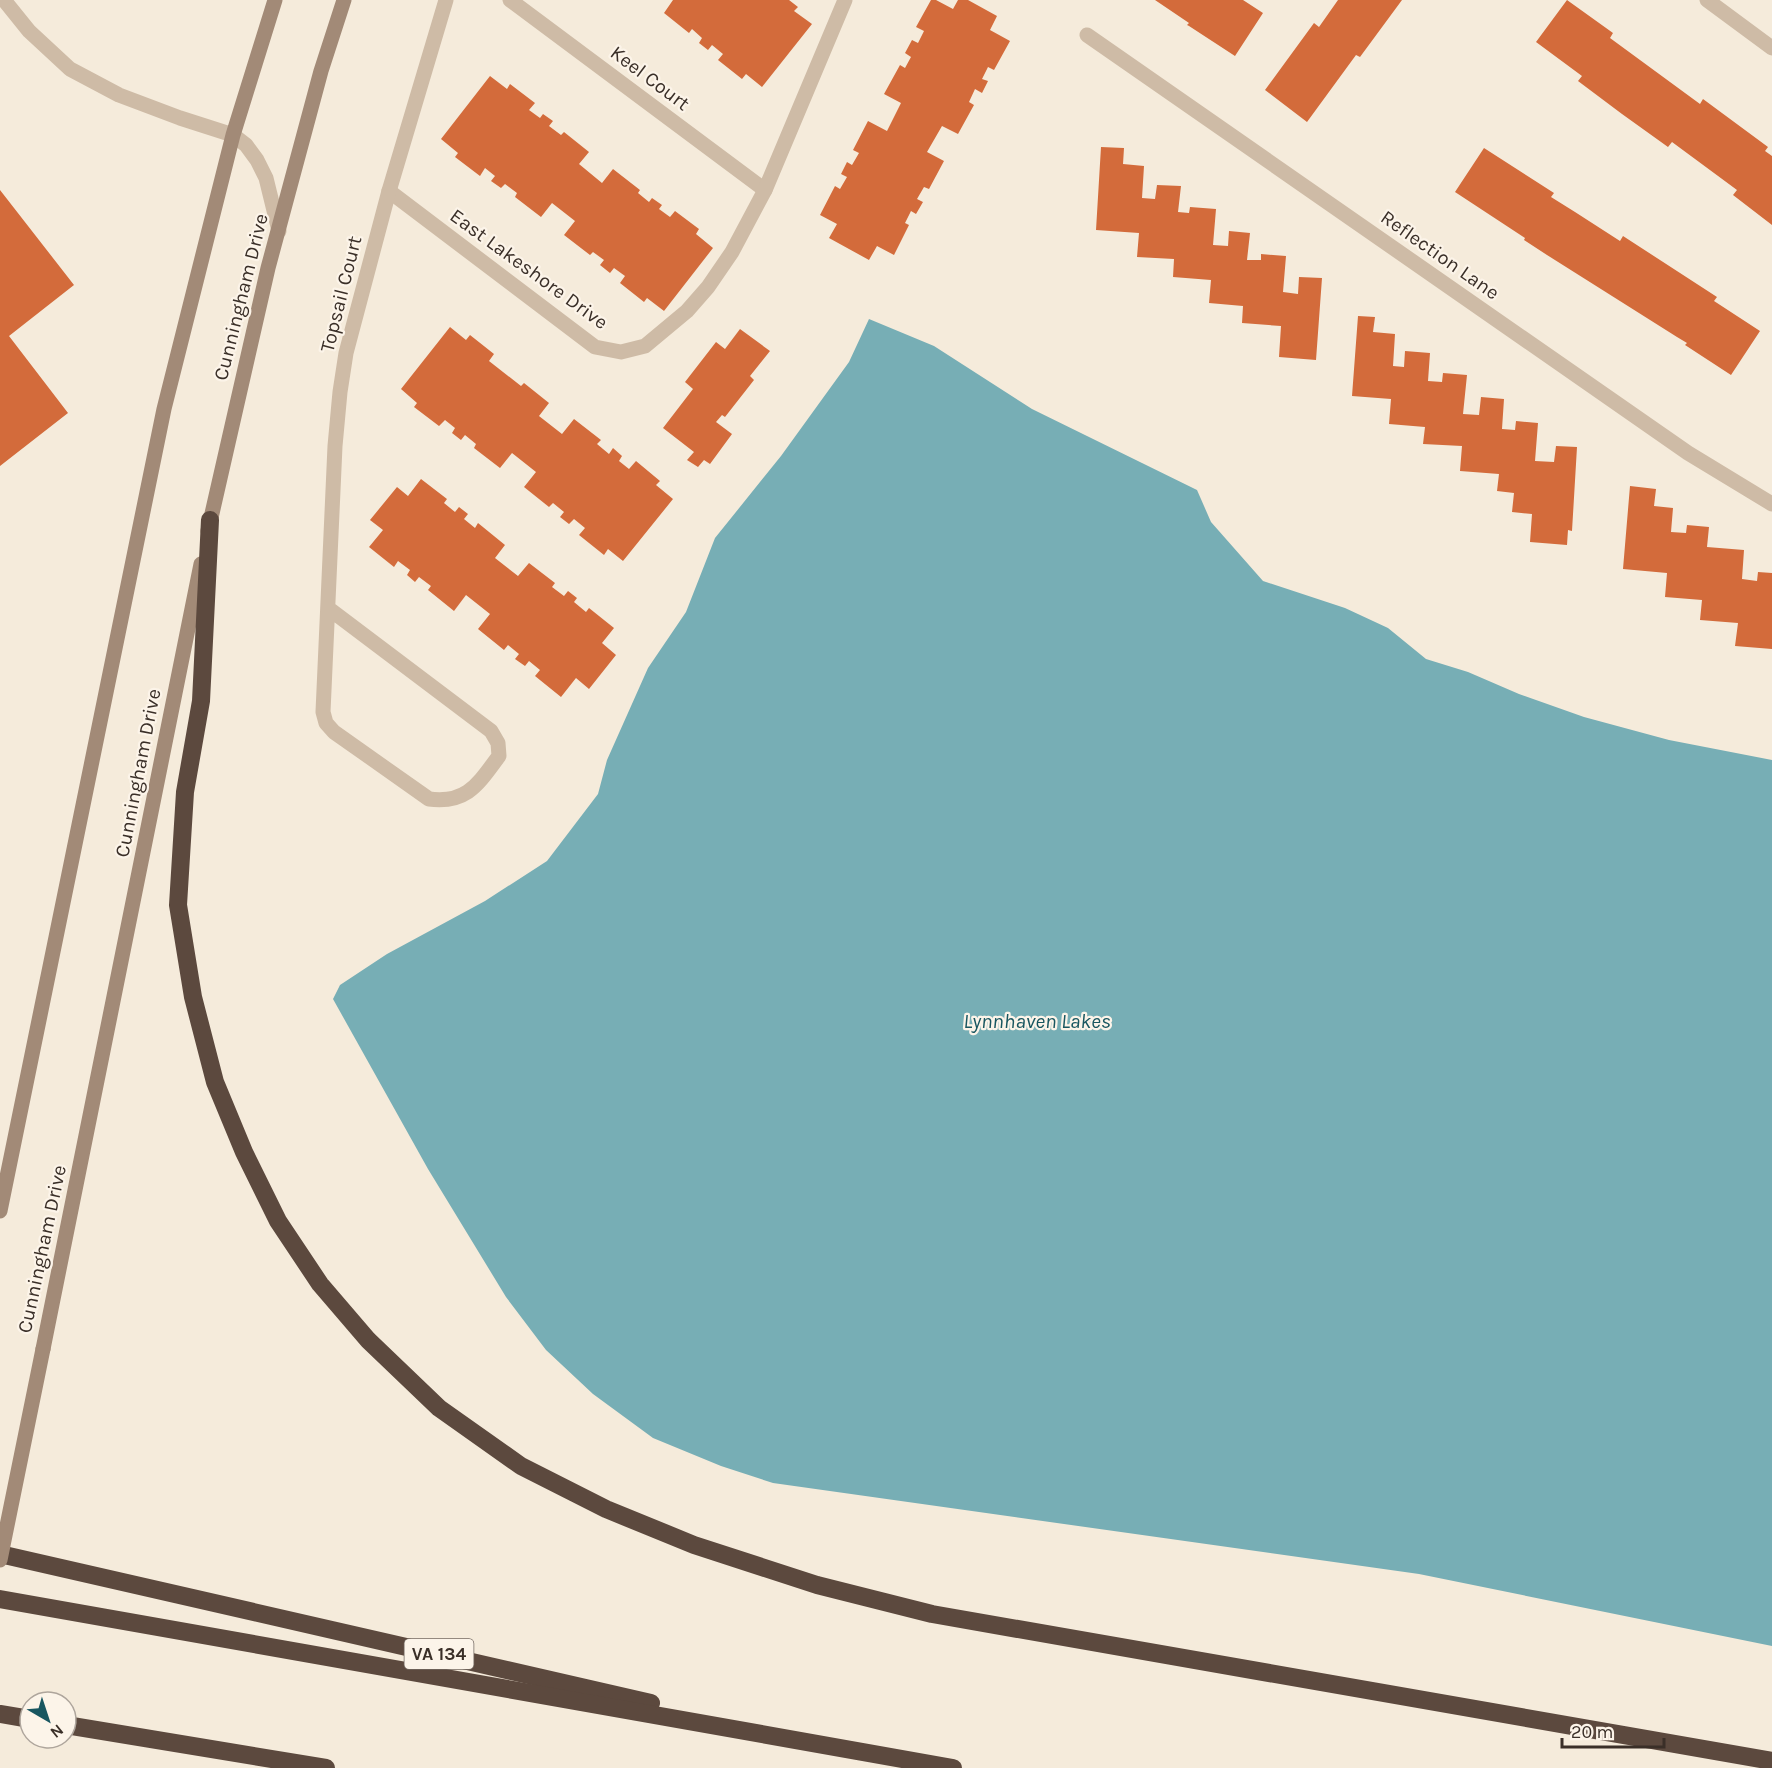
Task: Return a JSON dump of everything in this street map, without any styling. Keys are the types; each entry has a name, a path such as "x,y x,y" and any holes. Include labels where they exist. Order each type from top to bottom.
{"highway":[{"path":"210,520 201,700 184,792 178,905 193,998 215,1082 244,1152 278,1221 320,1284 368,1340 439,1408 520,1466 606,1509 694,1545 817,1585 932,1614 1772,1761"},
{"name":"VA 134","path":"0,1554 878,1754"},
{"path":"0,1599 953,1768"},
{"path":"0,1714 18,1717"},
{"path":"78,1727 326,1768"}],"main road":[{"path":"0,1211 164,409 233,135 276,0"},
{"name":"Cunningham Drive","path":"0,1560 210,520 279,231 321,71 344,0"}],"street":[{"path":"4,0 29,31 70,69 119,95 233,135 246,145 266,178 279,231"},
{"name":"Topsail Court","path":"328,608 491,731 498,742 499,756 475,788 460,797 443,801 429,799 334,732 326,723 323,712 335,446 346,353 389,191 446,0"},
{"name":"Keel Court","path":"510,0 765,190"},
{"name":"East Lakeshore Drive","path":"389,191 596,347 621,351 645,346 687,311 732,252 765,190 845,0"},
{"path":"1707,0 1772,48"},
{"name":"Reflection Lane","path":"1087,35 1689,453 1772,504"}],"water":[{"name":"Lynnhaven Lakes","path":"869,319 934,346 1032,409 1197,490 1211,522 1263,581 1345,608 1388,628 1426,659 1468,672 1519,694 1584,717 1669,740 1772,760 1772,1646 1419,1574 773,1483 721,1466 653,1438 593,1394 546,1350 506,1297 428,1169 333,999 340,985 387,954 485,901 547,861 598,794 607,760 648,668 686,612 715,538 781,456 849,362"}],"building":[{"path":"673,0 789,0 798,7 794,11 812,24 762,87 746,74 742,79 718,60 723,54 712,45 708,50 699,43 702,38 692,29 689,33 664,13"},
{"path":"931,0 936,0 953,9 958,0 968,0 997,16 990,30 1010,41 994,70 988,67 982,79 988,81 982,93 975,89 969,102 974,105 958,134 942,126 927,152 944,161 929,189 924,187 917,199 923,202 916,214 911,211 905,223 909,225 894,255 877,246 869,260 829,238 837,224 820,215 835,186 840,189 847,177 841,174 847,162 852,165 859,153 853,150 868,121 887,131 901,103 884,94 900,65 905,68 911,57 905,53 912,40 918,43 924,31 916,27"},
{"path":"1155,0 1243,0 1263,13 1235,56 1187,25 1189,23"},
{"path":"1338,0 1402,0 1360,57 1356,55 1307,122 1265,90 1314,23 1319,27"},
{"path":"1567,0 1613,33 1610,38 1700,104 1703,99 1768,147 1765,151 1772,156 1772,225 1733,195 1737,190 1672,142 1668,147 1622,114 1578,81 1582,76 1536,42"},
{"path":"490,76 507,89 510,84 535,103 529,110 540,118 543,114 553,121 549,126 561,135 564,132 589,152 579,164 602,183 613,169 640,190 638,193 649,202 652,198 662,205 659,209 670,217 675,211 699,229 696,234 713,248 664,311 647,298 644,302 620,283 625,276 614,268 610,273 600,265 604,260 593,252 590,255 564,235 575,221 552,203 541,217 515,197 517,193 505,184 501,188 491,181 495,176 485,168 480,176 455,157 458,153 441,139"},
{"path":"1101,147 1124,148 1123,164 1144,166 1142,198 1155,199 1157,185 1181,186 1178,212 1189,213 1190,207 1216,209 1213,245 1228,246 1229,231 1250,233 1247,260 1261,260 1261,254 1286,256 1283,292 1298,294 1299,277 1322,278 1316,360 1279,357 1281,326 1242,323 1243,306 1209,303 1211,280 1173,277 1174,259 1137,257 1139,233 1096,230"},
{"path":"1484,148 1554,193 1551,197 1620,241 1623,236 1717,297 1714,301 1760,331 1731,375 1685,345 1687,343 1547,255 1455,192"},
{"path":"0,190 74,285 9,336 68,413 0,466"},
{"path":"1358,316 1375,317 1373,332 1395,334 1393,366 1404,367 1405,351 1430,353 1428,381 1442,382 1443,373 1467,375 1463,414 1479,415 1481,397 1504,399 1502,429 1515,430 1516,421 1538,423 1535,461 1554,462 1556,446 1577,447 1572,531 1568,530 1567,545 1530,542 1532,514 1512,512 1514,493 1497,491 1499,474 1460,471 1462,446 1423,444 1425,427 1389,424 1391,399 1352,396"},
{"path":"450,327 466,340 470,335 494,354 489,361 521,386 524,383 549,403 539,416 562,434 574,419 601,440 597,444 609,454 613,448 622,456 619,461 629,469 636,461 660,481 656,485 673,499 623,561 608,549 604,555 579,535 585,528 574,519 569,524 560,517 564,512 553,503 549,507 524,487 536,472 512,453 500,468 474,448 476,444 465,435 461,440 452,433 455,428 445,420 439,426 414,407 417,403 401,389"},
{"path":"740,329 770,351 750,376 754,380 725,417 722,415 716,422 732,434 710,464 704,460 698,467 687,460 694,452 663,428 693,389 685,382 716,342 725,349"},
{"path":"421,479 447,499 444,503 455,512 459,507 468,514 464,519 475,528 478,523 505,545 495,558 518,576 529,563 555,583 552,587 564,596 568,591 577,598 574,602 586,612 589,608 614,628 602,643 616,655 589,689 576,678 561,697 535,676 540,670 529,661 525,666 515,659 519,654 508,645 504,650 478,629 490,614 466,595 454,611 428,590 431,586 419,577 415,582 407,575 410,570 398,561 394,567 369,547 383,530 370,520 397,487 408,496"},
{"path":"1630,486 1656,489 1654,506 1673,508 1671,532 1686,533 1687,525 1709,527 1707,547 1744,550 1742,579 1757,581 1758,572 1772,573 1772,649 1735,646 1738,623 1700,620 1702,600 1665,597 1667,573 1623,569"}]}
